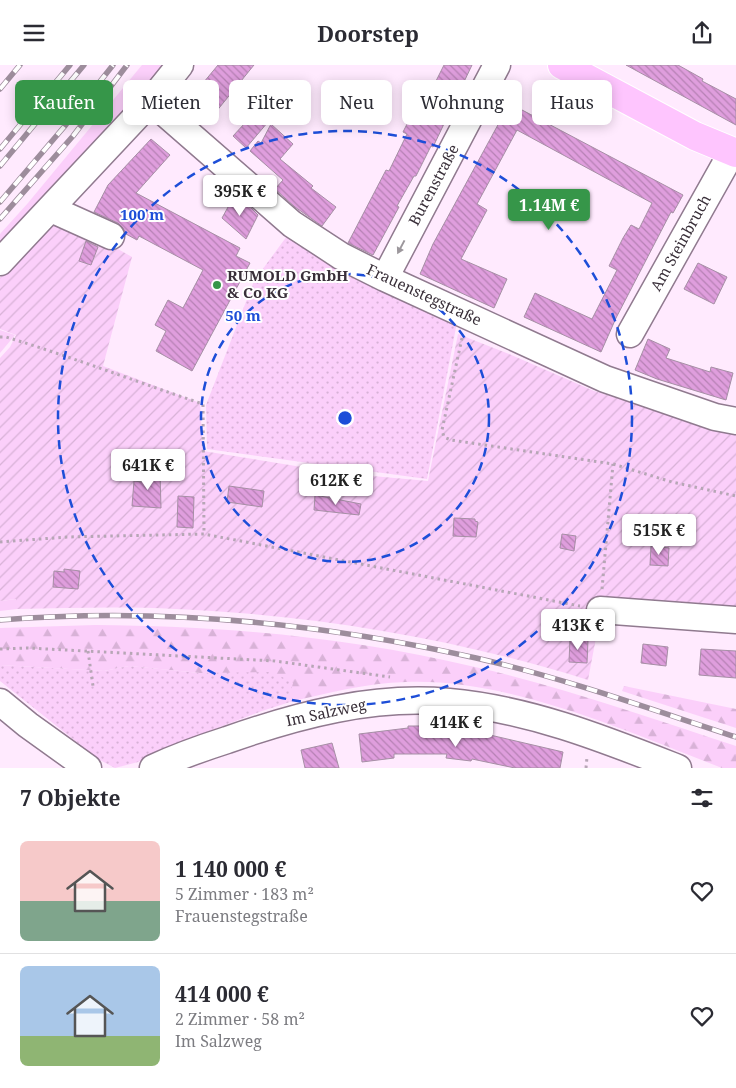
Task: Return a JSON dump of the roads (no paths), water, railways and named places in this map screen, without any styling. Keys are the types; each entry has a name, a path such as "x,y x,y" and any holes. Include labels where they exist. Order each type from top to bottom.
{"main road":[{"path":"562,65 695,136 734,153"}],"street":[{"path":"168,80 180,65"},
{"name":"Burenstraße","path":"385,278 497,65"},
{"path":"0,262 129,125"},
{"name":"Frauenstegstraße","path":"178,125 292,225 385,278 468,316 610,371 715,417 736,421"},
{"name":"Am Steinbruch","path":"630,334 734,153"},
{"path":"51,209 111,236"},
{"path":"600,609 736,620"},
{"name":"Im Salzweg","path":"153,768 172,759 270,724 349,705 406,700 450,702 497,709 546,721 591,734 678,768"},
{"path":"0,701 28,725 88,768"}],"railway":[{"path":"0,89 20,65"},
{"path":"0,149 70,65"},
{"path":"0,166 84,65"},
{"path":"0,202 64,127 113,65"},
{"path":"0,219 73,136 127,65"},
{"path":"0,620 60,616 180,617 240,621 359,635 509,666 607,695 736,737"}],"place":[{"name":"RUMOLD GmbH & Co KG","path":"217,285"}]}
